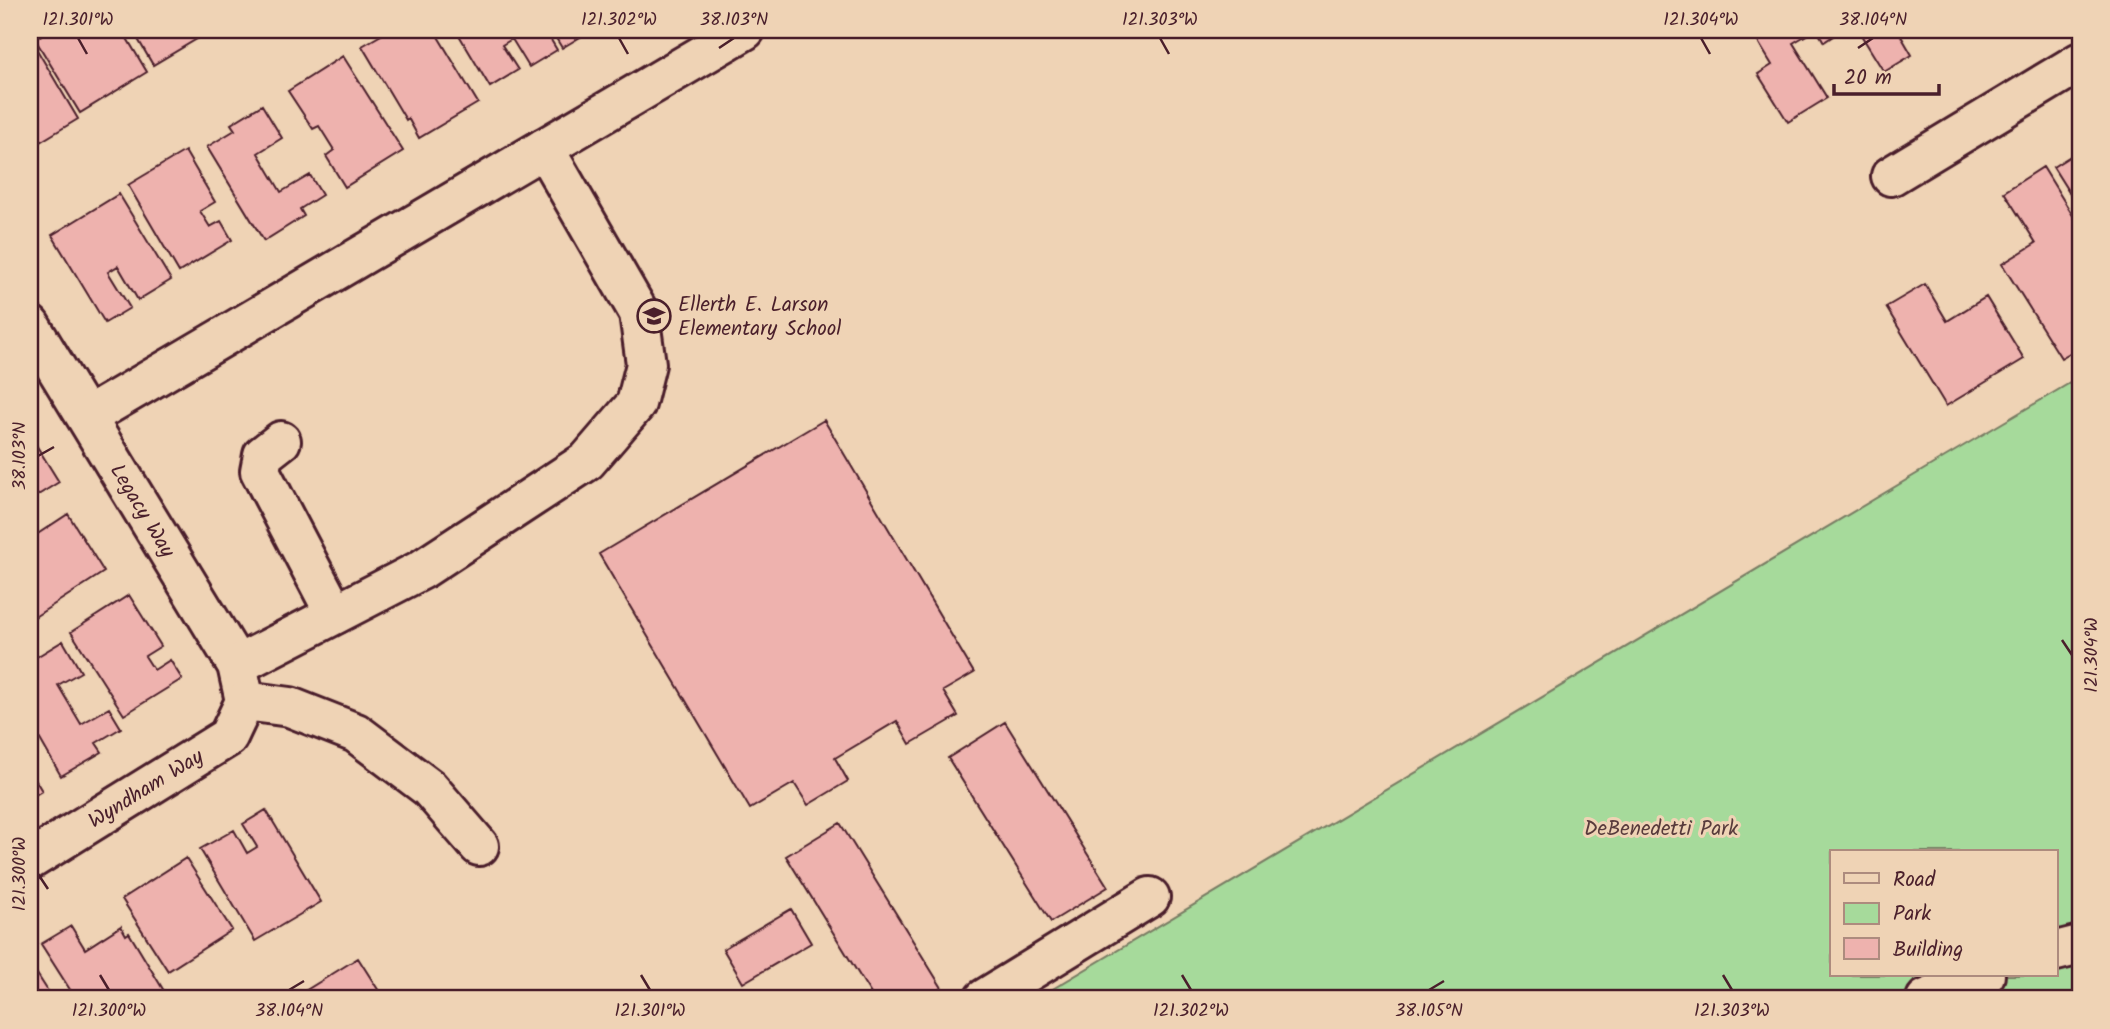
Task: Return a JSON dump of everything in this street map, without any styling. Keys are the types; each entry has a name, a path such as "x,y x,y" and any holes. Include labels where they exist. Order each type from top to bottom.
{"street":[{"path":"87,417 745,30"},
{"path":"1891,176 2080,62"},
{"path":"479,846 429,788 356,733 290,707 241,683 335,614 421,569 587,461 636,404 646,364 639,313 544,148"},
{"name":"Legacy Way","path":"30,326 87,417 241,683"},
{"path":"281,441 263,455 260,471 335,614"},
{"name":"Wyndham Way","path":"30,860 228,737 241,683"},
{"path":"984,999 1150,898"},
{"path":"2058,950 2080,945"},
{"path":"1926,999 1983,976"}],"green space":[{"name":"DeBenedetti Park","path":"2080,377 2080,999 1036,999"}],"building":[{"path":"50,30 122,30 147,72 80,113 35,39"},
{"path":"142,30 212,30 153,65 135,34"},
{"path":"390,30 434,30 478,103 419,138 362,46"},
{"path":"456,30 545,30 557,50 529,67 512,39 502,45 518,70 490,87"},
{"path":"551,30 592,30 562,48"},
{"path":"1815,30 1793,43 1827,98 1788,122 1758,74 1772,65 1752,32"},
{"path":"1817,30 1842,30 1824,42"},
{"path":"1858,30 1911,30 1901,36 1912,55 1884,72"},
{"path":"30,38 78,119 30,148"},
{"path":"343,56 403,151 345,187 326,156 334,150 319,126 313,129 288,91"},
{"path":"262,105 282,138 258,153 281,192 310,175 322,195 300,209 304,216 264,241 207,147 235,130 231,124"},
{"path":"2080,150 2080,210 2053,167"},
{"path":"185,151 215,202 200,211 210,227 221,221 232,240 179,272 128,185"},
{"path":"2043,167 2080,227 2080,313 2074,317 2080,328 2080,347 2061,358 2002,264 2036,243 2004,192"},
{"path":"119,194 171,280 138,300 118,266 108,272 130,308 105,323 52,235"},
{"path":"1925,284 1947,321 1986,297 2024,359 1946,406 1886,307"},
{"path":"824,420 974,673 943,691 958,716 910,744 897,721 835,758 848,781 808,805 794,783 750,809 599,554"},
{"path":"33,440 59,482 30,500 30,442"},
{"path":"68,514 104,572 30,620 30,539"},
{"path":"129,595 161,646 145,656 154,670 170,660 182,679 124,715 71,632"},
{"path":"63,641 81,672 58,685 81,724 109,708 121,728 96,743 102,752 61,776 30,722 30,661"},
{"path":"1005,722 1108,887 1051,922 948,758"},
{"path":"30,771 42,791 30,798"},
{"path":"266,810 321,902 255,941 200,849 234,830 247,853 257,847 243,824"},
{"path":"840,823 942,988 925,999 874,999 786,856"},
{"path":"186,858 232,930 168,971 122,899"},
{"path":"791,909 811,943 743,983 723,949"},
{"path":"71,926 85,949 121,926 126,935 129,933 164,991 152,999 133,999 130,994 122,999 76,999 41,944"},
{"path":"358,958 384,999 292,999"},
{"path":"30,963 53,999 30,999"}],"place":[{"name":"Ellerth E. Larson Elementary School","path":"654,316"}]}
